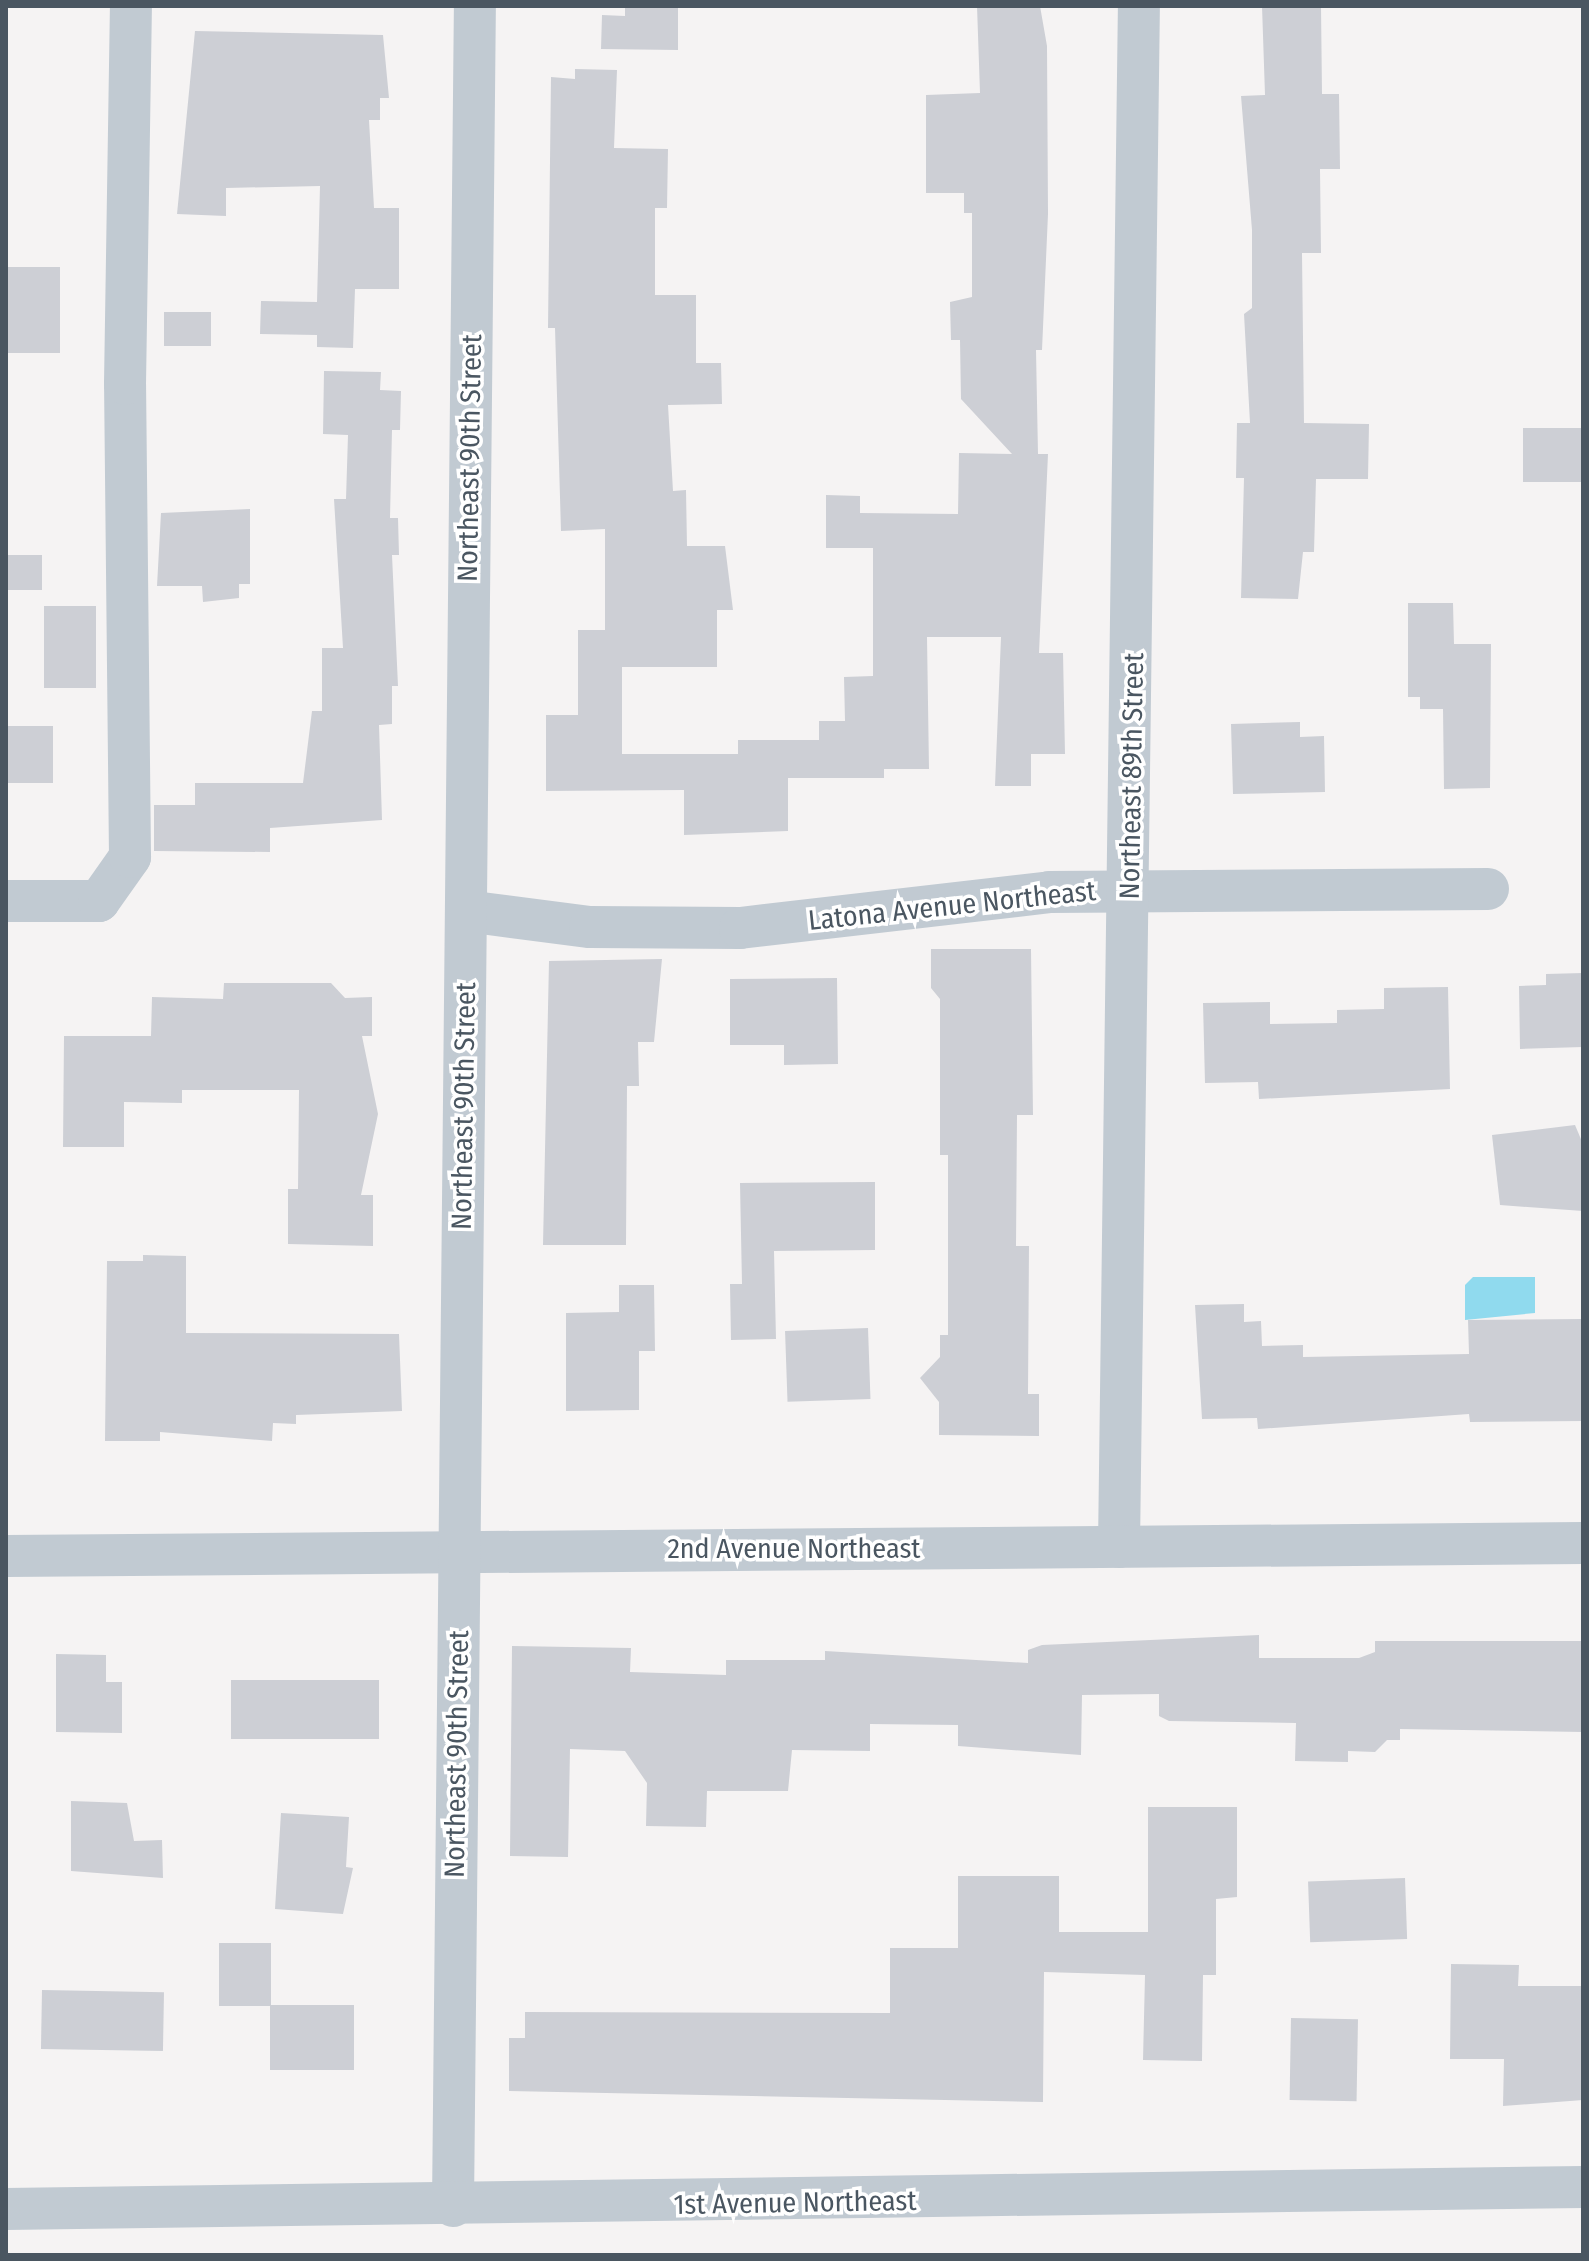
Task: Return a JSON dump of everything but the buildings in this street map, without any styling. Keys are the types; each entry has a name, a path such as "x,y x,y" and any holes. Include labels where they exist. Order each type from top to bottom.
{"street":[{"path":"6,901 99,901 130,857 125,384 131,6"},
{"name":"Northeast 90th Street","path":"453,2206 475,6"},
{"name":"Northeast 89th Street","path":"1119,1547 1131,891 1139,6"},
{"name":"Latona Avenue Northeast","path":"466,911 590,927 740,928 1034,893 1488,889"},
{"name":"2nd Avenue Northeast","path":"6,1556 1583,1543"},
{"name":"1st Avenue Northeast","path":"6,2209 453,2206 1583,2187"}],"water":[{"path":"1473,1277 1535,1277 1535,1313 1465,1320 1465,1285"}]}
